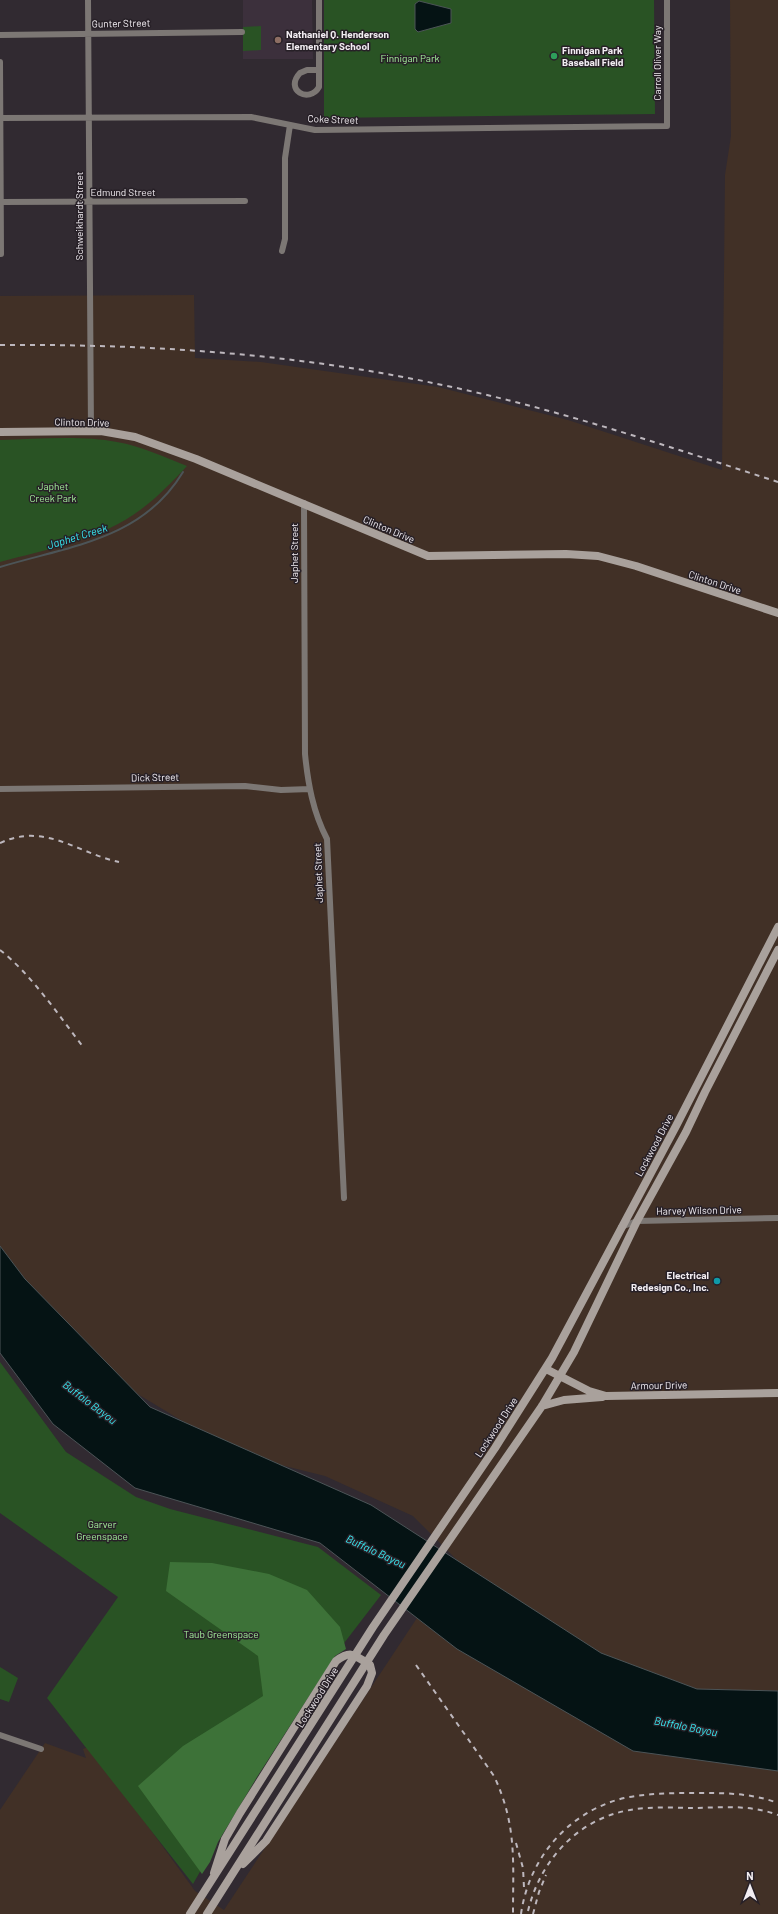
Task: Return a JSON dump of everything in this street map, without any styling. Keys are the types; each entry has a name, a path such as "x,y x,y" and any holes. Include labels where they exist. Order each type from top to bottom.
{"main road":[{"name":"Clinton Drive","path":"0,432 91,431 135,437 196,459 428,556 566,554 598,556 641,568 778,613"},
{"name":"Lockwood Drive","path":"190,1914 373,1627 495,1448 546,1369 676,1126 778,927"},
{"path":"200,1899 209,1911 384,1635 542,1406 574,1352 637,1221 686,1132 778,950"},
{"path":"714,1052 724,1056"},
{"path":"676,1126 686,1132"},
{"name":"Armour Drive","path":"546,1369 589,1391 606,1396 778,1393"},
{"path":"542,1406 564,1400 606,1396"},
{"path":"208,1887 225,1839 240,1813 336,1661 344,1655 350,1653 354,1654 370,1666 372,1673 367,1686 266,1841 236,1870"}],"street":[{"name":"Schweikhardt Street","path":"88,0 88,202 91,431"},
{"path":"319,0 319,70 319,87 317,91 309,95 299,93 296,90 295,82 300,73 307,70 319,70"},
{"name":"Carroll Oliver Way","path":"667,0 667,126"},
{"name":"Gunter Street","path":"0,35 242,32"},
{"path":"0,62 1,254"},
{"name":"Coke Street","path":"0,118 251,117 315,130 667,126"},
{"path":"282,251 285,239 285,158 290,125"},
{"name":"Edmund Street","path":"1,202 245,201"},
{"name":"Japhet Street","path":"304,503 306,754 310,789 318,820 327,839 344,1198"},
{"name":"Dick Street","path":"0,789 245,786 281,790 310,789"},
{"name":"Harvey Wilson Drive","path":"622,1228 637,1221 778,1218"},
{"path":"0,1742 2,1736 41,1749"}],"shaded area":[{"name":"Nathaniel Q. Henderson Elementary School","path":"243,0 312,0 313,59 243,59"},
{"path":"730,0 778,0 778,1691 697,1689 572,1644 466,1569 413,1516 325,1476 237,1454 136,1393 25,1279 0,1246 0,296 194,295 195,358 261,362 438,387 568,420 722,470 725,175 731,136"},
{"path":"417,1618 457,1649 647,1753 778,1771 778,1914 0,1914 0,1810 45,1743 86,1758 83,1749 90,1746 195,1891 224,1910"}],"green space":[{"name":"Finnigan Park","path":"324,0 654,0 655,114 324,118"},
{"path":"261,26 261,50 243,51 243,27"},
{"name":"Japhet Creek Park","path":"59,438 103,440 135,446 187,466 148,504 118,524 102,532 68,544 0,562 0,440"},
{"name":"Taub Greenspace","path":"0,1362 66,1452 136,1497 170,1509 318,1547 381,1595 338,1651 244,1794 193,1884 47,1698 118,1597 0,1513"},
{"path":"170,1562 212,1563 269,1574 307,1590 340,1627 346,1649 335,1656 257,1777 218,1842 210,1862 202,1874 138,1786 183,1746 263,1696 258,1656 166,1591"},
{"path":"0,1667 18,1678 9,1702 0,1699"}],"water":[{"path":"419,1 451,9 451,23 418,32 415,29 415,4"},
{"name":"Buffalo Bayou","path":"0,1246 25,1279 150,1407 371,1505 601,1653 697,1689 778,1691 778,1771 633,1751 457,1649 320,1543 135,1488 53,1424 0,1353"}],"waterway":[{"name":"Japhet Creek","path":"0,567 77,546 102,537 125,526 147,513 166,495 183,472"}],"railway":[{"path":"0,345 109,346 218,352 326,364 380,373 433,383 521,403 650,441 778,482"},
{"path":"0,843 16,837 46,837 119,862"},
{"path":"0,950 34,983 84,1048"},
{"path":"416,1665 494,1776 507,1811 510,1827 513,1860 513,1914"},
{"path":"521,1914 525,1894 533,1874 542,1856 554,1840 585,1814 604,1805 633,1796 679,1793 738,1794 758,1797 778,1803"},
{"path":"528,1911 542,1875 552,1859 564,1845 593,1823 611,1815 646,1808 728,1807 748,1808 778,1815"},
{"path":"516,1843 523,1868 524,1888"},
{"path":"533,1914 539,1892 546,1875"}],"place":[{"name":"Nathaniel Q. Henderson Elementary School","path":"278,40"},
{"name":"Finnigan Park Baseball Field","path":"554,56"},
{"name":"Electrical Redesign Co., Inc.","path":"717,1281"}],"park label":[{"name":"Garver Greenspace","path":"102,1530"}]}
